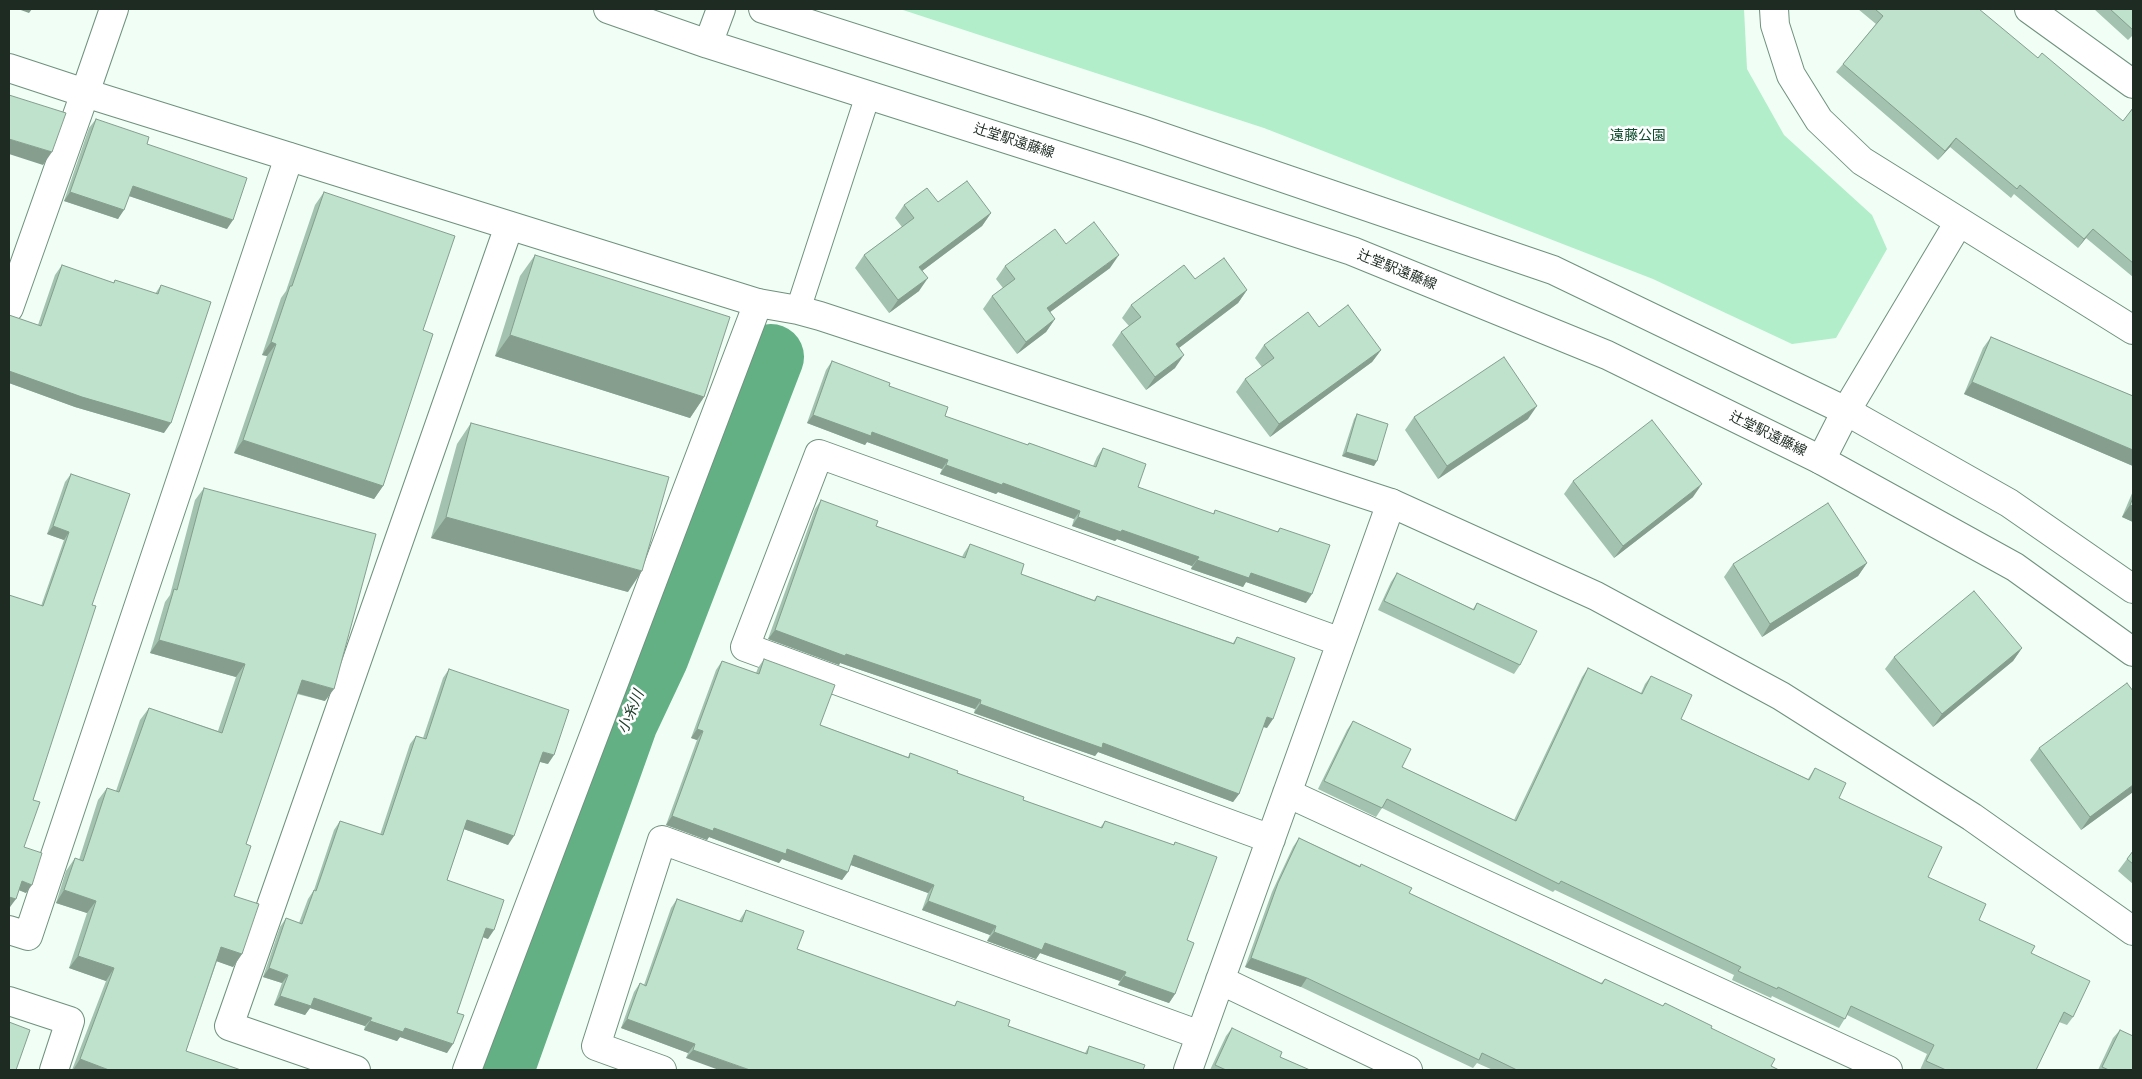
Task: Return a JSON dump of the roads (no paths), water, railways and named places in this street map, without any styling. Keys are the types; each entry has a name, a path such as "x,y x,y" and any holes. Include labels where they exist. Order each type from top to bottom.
{"street":[{"path":"9,308 114,9"},
{"name":"辻堂駅遠藤線","path":"608,9 708,44 1352,251 1607,355 1822,460 2016,567 2133,652"},
{"path":"708,44 721,9"},
{"path":"763,9 1142,130 1553,270 1846,411 2008,503 2133,589"},
{"path":"1774,9 1775,25 1791,75 1819,120 1862,161 2133,330"},
{"path":"2029,9 2133,84"},
{"path":"9,68 85,94 758,303 798,310 1391,504 1596,596 1781,696 1972,817 2133,932"},
{"path":"798,310 868,95"},
{"path":"9,930 28,936 289,157"},
{"path":"1822,460 1846,411 1958,222"},
{"path":"356,1070 229,1026 509,226"},
{"path":"467,1070 758,303"},
{"path":"1271,839 745,647 819,454 1341,642"},
{"path":"1188,1070 1391,504"},
{"path":"1287,793 1888,1070"},
{"path":"662,1070 596,1046 662,840 1200,1036"},
{"path":"1220,980 1408,1070"},
{"path":"9,1001 70,1021 54,1070"}],"waterway":[{"name":"小糸川","path":"501,1070 625,722 656,656 771,357"}],"park label":[{"name":"遠藤公園","path":"1638,136"}]}
